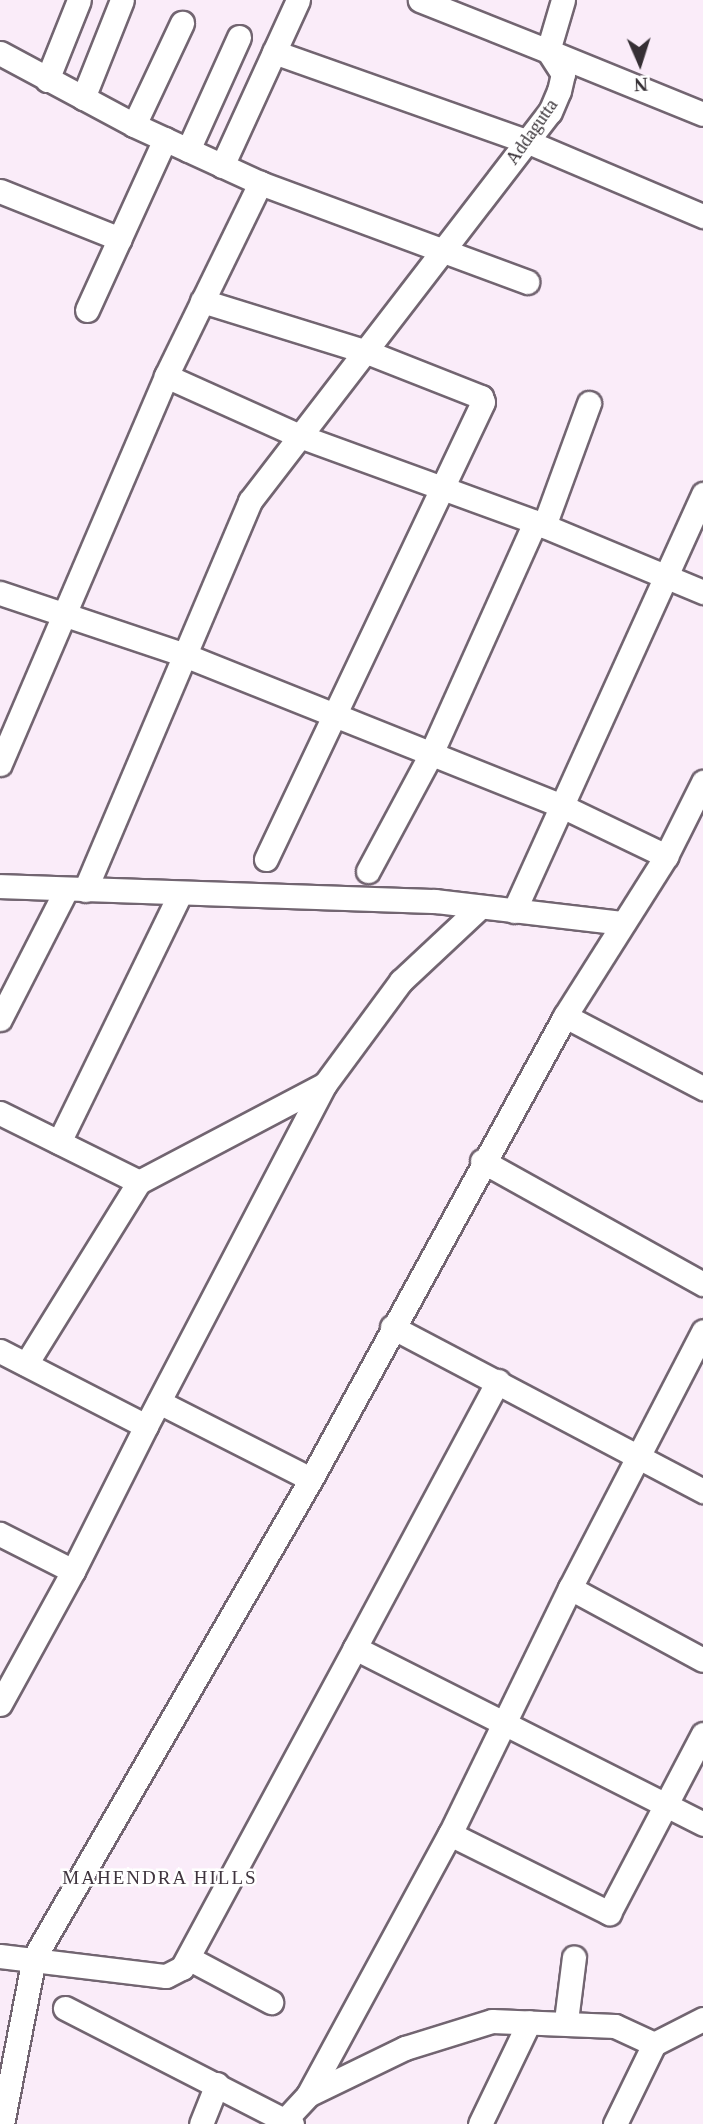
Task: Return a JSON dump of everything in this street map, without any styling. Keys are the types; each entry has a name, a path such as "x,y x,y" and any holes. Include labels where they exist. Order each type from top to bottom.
{"street":[{"path":"47,80 79,0"},
{"path":"83,98 122,0"},
{"path":"222,166 298,0"},
{"path":"420,0 703,114"},
{"path":"548,51 563,0"},
{"path":"134,125 182,23"},
{"path":"188,150 239,37"},
{"name":"Addagutta","path":"0,1019 75,890 250,501 550,112 563,74 548,51"},
{"path":"274,52 526,141 703,216"},
{"path":"0,54 134,125 260,183 527,282"},
{"path":"87,310 164,139"},
{"path":"0,764 166,376 260,183"},
{"path":"0,191 120,239"},
{"path":"202,301 366,352 481,397 483,407 332,716 266,859"},
{"path":"166,376 302,437 540,524 703,592"},
{"path":"368,871 430,756 540,524 589,403"},
{"path":"514,911 560,805 668,578 703,494"},
{"path":"0,593 182,654 430,756 560,805 666,856"},
{"path":"2,2124 34,1958 311,1479 482,1161 565,1016 666,856 703,782"},
{"path":"0,886 435,901 623,923"},
{"path":"59,1142 180,894"},
{"path":"0,1704 73,1571 325,1084 401,981 480,907"},
{"path":"565,1016 703,1088"},
{"path":"26,1364 139,1182 325,1084"},
{"path":"0,1113 139,1182"},
{"path":"482,1161 703,1284"},
{"path":"392,1327 703,1491"},
{"path":"65,2008 288,2122 308,2095 450,1834 637,1455 696,1360 703,1331"},
{"path":"0,1351 146,1426"},
{"path":"0,1956 166,1976 190,1959 259,1820 498,1381"},
{"path":"159,1402 311,1479"},
{"path":"0,1534 73,1571"},
{"path":"570,1588 703,1660"},
{"path":"355,1648 703,1824"},
{"path":"450,1834 609,1913 703,1734"},
{"path":"566,2021 574,1957"},
{"path":"190,1959 271,2002"},
{"path":"615,2124 653,2044 703,2019"},
{"path":"308,2095 405,2048 492,2021 566,2021 615,2026 653,2044"},
{"path":"480,2124 529,2022"},
{"path":"201,2124 217,2084"}],"district":[{"name":"MAHENDRA HILLS","path":"160,1878"}]}
